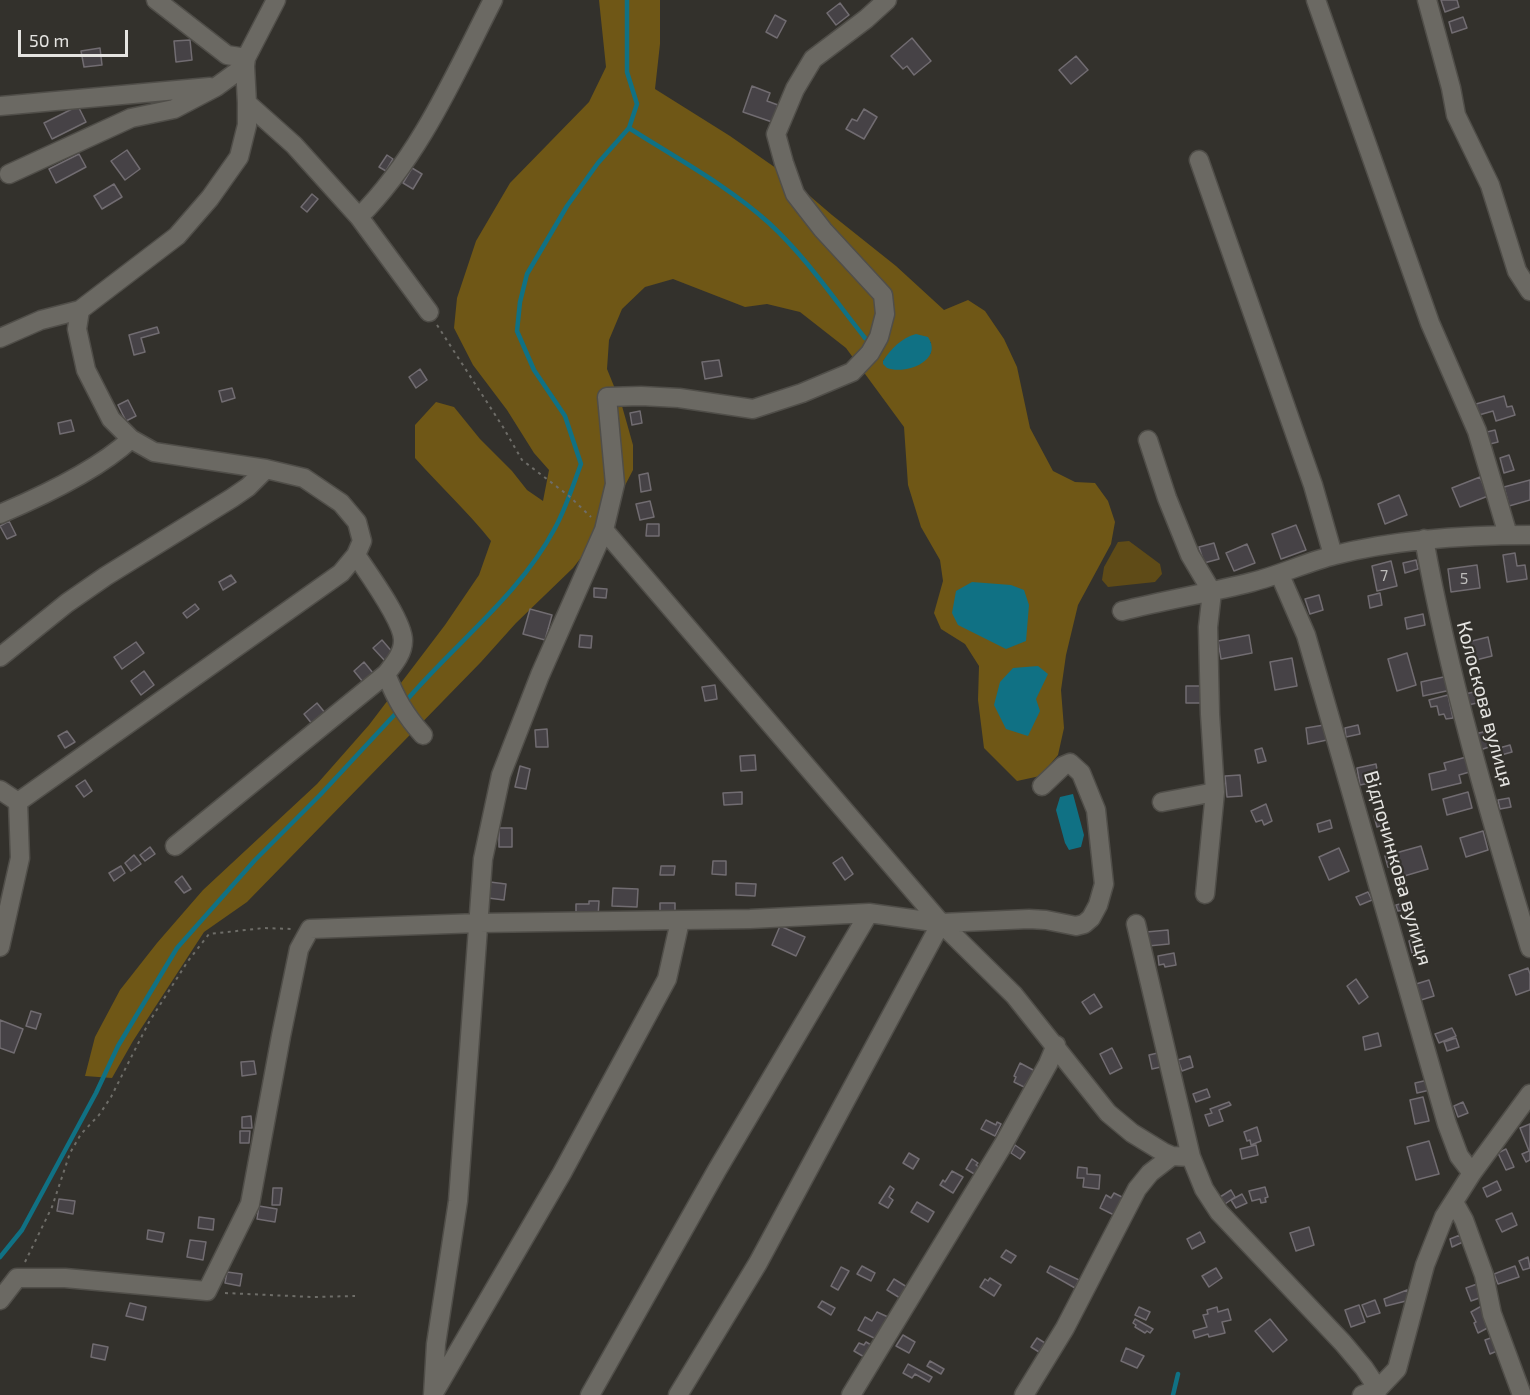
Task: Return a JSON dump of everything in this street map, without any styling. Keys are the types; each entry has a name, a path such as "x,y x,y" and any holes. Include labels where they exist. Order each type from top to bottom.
{"street":[{"path":"156,0 226,55 245,62"},
{"path":"9,174 131,118 174,109 216,87 245,62 276,0"},
{"path":"359,217 377,199 429,124 493,0"},
{"path":"433,1395 436,1344 458,1201 483,859 501,775 540,675 604,530 615,484 607,397 679,398 753,410 852,372 870,353 879,338 885,314 883,295 823,230 795,194 776,134 795,89 813,59 887,0"},
{"path":"1316,0 1430,323 1477,431 1508,535"},
{"path":"1427,0 1456,115 1490,185 1517,271 1530,291"},
{"path":"0,338 41,320 80,310 177,236 210,198 239,157 247,125 245,62"},
{"path":"0,106 216,87"},
{"path":"247,103 294,145 359,217 429,312"},
{"path":"1199,160 1313,485 1334,555"},
{"path":"18,802 341,573 356,555 362,541 357,522 341,503 304,478 266,469 154,453 131,439 111,419 86,370 77,329 80,310"},
{"path":"0,514 24,504 115,454 131,439"},
{"path":"1148,440 1167,498 1190,555 1212,592 1208,627 1215,792 1205,894"},
{"path":"0,657 67,603 106,576 232,498 248,487 266,469"},
{"path":"604,530 941,923 1014,994 1108,1113 1132,1133 1172,1156 1191,1157"},
{"path":"1122,611 1160,601 1212,592 1280,574 1334,555 1424,539 1530,535"},
{"name":"Колоскова вулиця","path":"1424,539 1438,615 1468,734 1530,948"},
{"path":"175,846 386,674 399,656 404,641 397,619 356,555"},
{"name":"Відпочинкова вулиця","path":"1280,574 1306,635 1448,1124 1459,1156 1472,1173"},
{"path":"386,674 400,707 423,735"},
{"path":"0,1300 17,1278 65,1278 207,1291 250,1204 299,949 310,929 479,923 680,921 869,913 941,923 1029,919 1046,920 1076,927 1091,918 1098,905 1104,884 1096,810 1082,773 1070,763 1063,766 1042,786"},
{"path":"0,790 18,802"},
{"path":"1162,802 1215,792"},
{"path":"0,947 20,858 18,802"},
{"path":"590,1395 717,1170 869,913"},
{"path":"433,1395 562,1173 667,979 680,921"},
{"path":"678,1395 758,1263 941,923"},
{"path":"1136,924 1191,1157 1204,1189 1219,1212 1364,1368 1372,1393 1393,1375 1400,1360 1425,1265 1440,1227 1472,1173 1530,1095"},
{"path":"851,1395 1003,1144 1048,1064 1056,1045"},
{"path":"1024,1395 1065,1328 1137,1189 1150,1173 1172,1156"},
{"path":"1454,1202 1464,1220 1484,1275 1492,1314 1522,1395"}],"path":[{"path":"429,312 522,460 569,496 604,530"},
{"path":"17,1278 37,1233 52,1207 70,1153 81,1134 99,1115 111,1097 149,1022 188,961 209,934 264,928 310,929"},
{"path":"207,1291 313,1297 355,1296"}],"shaded area":[{"path":"599,0 660,0 660,44 655,89 730,136 783,173 896,266 944,310 968,300 985,311 1004,339 1017,367 1030,428 1053,471 1075,482 1095,483 1108,501 1115,522 1111,544 1078,605 1066,655 1061,690 1064,728 1058,755 1040,776 1017,781 984,748 978,700 979,666 965,644 941,629 934,613 943,581 940,560 921,527 908,485 904,427 846,348 800,312 767,304 745,307 673,279 645,287 622,309 609,340 607,369 622,406 633,445 633,470 597,537 573,568 516,623 481,662 247,902 204,932 133,1041 112,1078 85,1076 95,1037 120,990 203,890 317,784 369,725 445,625 479,575 491,541 415,458 415,425 436,402 454,407 527,490 543,501 549,470 534,453 507,410 473,365 454,328 457,298 476,241 510,183 589,102 606,67","holes":["931,342 931,353 920,364 883,361 895,347"]},
{"path":"1129,541 1160,564 1162,574 1155,582 1108,587 1102,580 1104,567 1118,542"}],"water":[{"path":"916,334 928,337 932,346 927,359 912,368 895,370 887,368 883,361 889,352 901,341"},
{"path":"972,582 1011,585 1024,590 1029,605 1026,641 1006,649 958,625 952,613 956,591"},
{"path":"1038,666 1048,674 1036,699 1040,711 1028,736 1006,729 994,705 1000,682 1013,668"},
{"path":"1073,794 1084,835 1081,847 1069,850 1056,810 1060,797"}],"building":[{"path":"1441,0 1457,0 1459,7 1445,12"},
{"path":"840,3 849,15 836,25 827,13"},
{"path":"775,15 786,21 777,38 766,32"},
{"path":"1463,17 1467,28 1452,33 1449,22"},
{"path":"912,38 931,61 914,75 907,66 903,69 891,56"},
{"path":"190,40 192,60 176,62 174,41"},
{"path":"100,48 102,65 84,67 81,51"},
{"path":"1076,56 1088,70 1071,84 1059,70"},
{"path":"752,86 770,93 767,101 778,105 772,122 743,112"},
{"path":"78,106 86,122 52,139 44,123"},
{"path":"864,109 877,117 864,139 846,129 852,119 857,121"},
{"path":"127,150 140,169 125,180 111,161"},
{"path":"79,154 86,167 56,183 49,169"},
{"path":"387,155 393,159 386,171 379,167"},
{"path":"412,168 422,174 413,189 403,183"},
{"path":"114,184 122,197 102,209 94,196"},
{"path":"312,194 318,199 307,212 301,207"},
{"path":"157,327 159,333 141,338 145,352 134,355 129,335"},
{"path":"719,360 722,376 705,379 702,362"},
{"path":"420,369 427,380 416,388 409,377"},
{"path":"232,388 235,398 222,402 219,391"},
{"path":"1504,396 1507,407 1512,406 1515,415 1496,421 1493,411 1479,415 1476,404"},
{"path":"128,400 136,416 126,421 118,405"},
{"path":"640,411 642,423 632,425 630,413"},
{"path":"71,420 74,431 60,434 58,423"},
{"path":"1495,430 1498,442 1490,444 1487,432"},
{"path":"1509,455 1514,470 1504,473 1500,458"},
{"path":"648,473 651,490 641,492 639,475"},
{"path":"1480,477 1488,496 1460,507 1452,488"},
{"path":"1530,480 1530,500 1509,506 1504,487"},
{"path":"1399,495 1407,515 1385,524 1378,504"},
{"path":"650,501 654,517 640,520 636,504"},
{"path":"9,521 16,535 7,539 0,526"},
{"path":"647,524 659,524 659,536 646,536"},
{"path":"1296,525 1306,550 1281,559 1272,534"},
{"path":"1214,543 1219,559 1204,563 1199,547"},
{"path":"1247,544 1255,563 1234,571 1226,553"},
{"path":"1515,553 1517,566 1525,565 1527,579 1507,582 1503,555"},
{"path":"1416,560 1418,569 1405,573 1403,563"},
{"path":"1391,561 1397,586 1377,591 1372,566"},
{"path":"1477,565 1480,588 1451,592 1448,569"},
{"path":"231,575 236,582 223,590 219,582"},
{"path":"594,588 607,589 606,598 594,597"},
{"path":"1380,593 1382,605 1370,608 1368,596"},
{"path":"1319,595 1323,610 1310,614 1305,599"},
{"path":"195,604 199,609 187,618 183,613"},
{"path":"530,609 552,615 545,640 523,634"},
{"path":"1423,614 1425,625 1407,629 1405,618"},
{"path":"580,635 592,636 591,648 579,647"},
{"path":"1249,635 1252,653 1221,659 1218,641"},
{"path":"1488,637 1492,656 1468,662 1464,643"},
{"path":"382,640 394,654 386,662 373,648"},
{"path":"136,642 144,653 122,669 114,657"},
{"path":"1407,653 1416,685 1397,691 1388,659"},
{"path":"1292,658 1297,686 1275,690 1270,662"},
{"path":"364,662 373,673 363,682 354,671"},
{"path":"144,671 154,685 141,695 131,681"},
{"path":"1448,676 1451,690 1423,696 1421,682"},
{"path":"715,685 717,699 705,701 702,687"},
{"path":"1186,686 1203,686 1203,703 1186,703"},
{"path":"1483,690 1486,701 1468,705 1465,694"},
{"path":"1448,695 1453,718 1446,719 1444,714 1439,715 1437,706 1431,707 1429,700"},
{"path":"317,703 326,714 313,725 304,714"},
{"path":"1324,725 1327,740 1308,744 1306,728"},
{"path":"1358,725 1360,734 1346,737 1345,728"},
{"path":"547,729 548,747 536,747 535,730"},
{"path":"1491,730 1495,745 1480,750 1475,734"},
{"path":"67,731 75,742 65,748 58,736"},
{"path":"1510,745 1512,752 1494,757 1492,750"},
{"path":"1262,748 1266,761 1258,763 1255,750"},
{"path":"755,755 756,770 741,771 740,756"},
{"path":"1470,756 1473,771 1459,775 1461,783 1432,790 1429,774 1446,770 1444,763"},
{"path":"1376,764 1379,781 1360,785 1357,768"},
{"path":"520,766 530,769 526,789 515,787"},
{"path":"1240,775 1242,796 1227,797 1225,776"},
{"path":"85,780 92,791 84,797 76,786"},
{"path":"742,792 742,804 724,805 723,793"},
{"path":"1468,792 1472,808 1447,815 1443,799"},
{"path":"1509,798 1511,807 1500,809 1498,800"},
{"path":"1266,804 1272,821 1264,825 1262,820 1256,822 1251,811"},
{"path":"1385,813 1389,823 1377,827 1374,816"},
{"path":"1330,820 1332,828 1319,832 1317,824"},
{"path":"499,828 512,828 512,847 499,847"},
{"path":"1483,831 1488,850 1466,857 1460,838"},
{"path":"1421,846 1428,869 1401,877 1398,865 1388,867 1385,856"},
{"path":"150,847 155,854 145,861 140,855"},
{"path":"1339,848 1349,871 1329,880 1319,857"},
{"path":"134,855 141,864 131,871 125,863"},
{"path":"842,857 853,874 845,880 833,863"},
{"path":"713,861 726,861 726,875 712,874"},
{"path":"121,866 125,873 114,881 109,873"},
{"path":"661,866 675,866 674,875 660,875"},
{"path":"182,876 191,889 184,893 175,882"},
{"path":"490,882 506,884 504,900 488,898"},
{"path":"736,883 756,884 755,896 736,895"},
{"path":"613,888 638,889 637,907 612,906"},
{"path":"1368,892 1372,900 1360,905 1356,897"},
{"path":"589,901 599,901 598,917 576,912 576,904 589,904"},
{"path":"1408,902 1411,912 1398,911 1396,905"},
{"path":"660,903 675,903 675,914 660,914"},
{"path":"780,926 805,937 796,956 772,945"},
{"path":"1168,930 1169,944 1148,946 1146,932"},
{"path":"1421,937 1425,949 1412,953 1409,941"},
{"path":"1174,953 1176,965 1165,967 1164,964 1159,965 1158,956"},
{"path":"1528,968 1530,990 1516,995 1509,975"},
{"path":"1356,979 1368,997 1359,1004 1347,986"},
{"path":"1429,980 1434,996 1421,1000 1416,984"},
{"path":"1094,994 1102,1007 1090,1014 1082,1002"},
{"path":"31,1011 41,1014 36,1029 26,1026"},
{"path":"0,1020 23,1029 14,1053 0,1048"},
{"path":"1452,1028 1456,1036 1439,1043 1435,1034"},
{"path":"1378,1033 1381,1046 1365,1050 1363,1037"},
{"path":"1456,1038 1459,1047 1447,1051 1444,1042"},
{"path":"1112,1048 1122,1068 1110,1074 1100,1054"},
{"path":"1162,1052 1165,1066 1152,1069 1149,1055"},
{"path":"1190,1056 1193,1067 1182,1071 1178,1060"},
{"path":"254,1061 256,1074 242,1076 241,1062"},
{"path":"1020,1063 1035,1071 1024,1087 1014,1082 1016,1077 1014,1076"},
{"path":"1428,1080 1430,1090 1417,1093 1415,1083"},
{"path":"1207,1089 1210,1097 1196,1102 1193,1094"},
{"path":"1423,1097 1429,1121 1415,1124 1410,1100"},
{"path":"1229,1102 1231,1105 1219,1110 1223,1121 1209,1126 1205,1115 1212,1113 1210,1109"},
{"path":"1463,1102 1468,1113 1458,1117 1454,1106"},
{"path":"251,1116 252,1128 242,1128 242,1117"},
{"path":"986,1120 996,1125 997,1122 1001,1124 995,1136 981,1129"},
{"path":"1530,1124 1530,1160 1526,1162 1522,1154 1529,1151 1520,1128"},
{"path":"1257,1127 1261,1141 1251,1145 1244,1132"},
{"path":"240,1131 250,1131 249,1143 240,1143"},
{"path":"1429,1141 1439,1174 1416,1180 1407,1147"},
{"path":"1015,1145 1025,1152 1020,1159 1011,1153"},
{"path":"1256,1145 1258,1155 1242,1159 1240,1149"},
{"path":"1506,1149 1514,1167 1506,1170 1498,1153"},
{"path":"909,1153 919,1159 913,1169 903,1163"},
{"path":"972,1159 978,1163 976,1165 980,1168 976,1175 966,1169"},
{"path":"1078,1167 1087,1168 1087,1174 1100,1175 1099,1189 1083,1187 1084,1178 1077,1178"},
{"path":"952,1171 963,1177 953,1193 940,1185 943,1180 945,1182"},
{"path":"1497,1181 1501,1190 1487,1197 1483,1188"},
{"path":"890,1186 894,1189 889,1197 893,1200 888,1208 879,1203"},
{"path":"1265,1187 1268,1197 1265,1198 1266,1202 1261,1203 1260,1199 1252,1201 1249,1191"},
{"path":"273,1188 282,1188 280,1205 272,1205"},
{"path":"1231,1190 1235,1197 1225,1204 1220,1197"},
{"path":"1114,1193 1126,1199 1118,1217 1100,1208 1106,1195 1111,1198"},
{"path":"1242,1194 1247,1203 1236,1208 1231,1200"},
{"path":"59,1199 75,1201 73,1214 57,1211"},
{"path":"917,1202 934,1212 928,1222 911,1212"},
{"path":"259,1206 277,1209 275,1222 257,1219"},
{"path":"1512,1213 1517,1225 1502,1232 1496,1220"},
{"path":"199,1217 214,1219 213,1230 198,1228"},
{"path":"1309,1227 1314,1245 1296,1251 1290,1233"},
{"path":"148,1230 164,1233 162,1242 147,1239"},
{"path":"1200,1232 1205,1242 1192,1249 1187,1239"},
{"path":"1460,1235 1463,1242 1452,1247 1450,1239"},
{"path":"190,1240 206,1242 203,1260 187,1257"},
{"path":"1006,1250 1016,1256 1011,1263 1001,1257"},
{"path":"1528,1257 1530,1268 1523,1270 1519,1261"},
{"path":"862,1266 875,1273 871,1281 857,1274"},
{"path":"1050,1266 1079,1280 1075,1288 1047,1272"},
{"path":"1515,1266 1519,1277 1498,1284 1494,1274"},
{"path":"841,1267 849,1271 838,1290 831,1286"},
{"path":"1216,1268 1222,1278 1209,1287 1202,1276"},
{"path":"227,1272 242,1274 240,1286 225,1283"},
{"path":"990,1278 1001,1285 994,1296 980,1287 985,1279 988,1281"},
{"path":"894,1279 907,1287 900,1298 887,1290"},
{"path":"1477,1284 1482,1297 1471,1301 1466,1288"},
{"path":"1407,1290 1410,1300 1386,1306 1384,1299"},
{"path":"1375,1300 1380,1313 1367,1317 1362,1305"},
{"path":"822,1301 835,1308 831,1315 818,1307"},
{"path":"130,1303 146,1307 143,1320 126,1316"},
{"path":"1485,1304 1495,1324 1478,1333 1471,1312"},
{"path":"1359,1305 1365,1322 1351,1327 1345,1310"},
{"path":"1139,1307 1150,1312 1146,1320 1135,1315"},
{"path":"1217,1307 1218,1312 1228,1309 1231,1320 1222,1322 1225,1333 1209,1337 1208,1334 1195,1338 1193,1331 1207,1327 1203,1315 1208,1314 1207,1310"},
{"path":"877,1312 888,1317 876,1339 858,1330 865,1317 872,1321"},
{"path":"1135,1319 1153,1329 1150,1333 1147,1331 1145,1333 1135,1327 1133,1323"},
{"path":"1270,1319 1287,1340 1273,1352 1255,1331"},
{"path":"903,1335 915,1342 909,1353 896,1346"},
{"path":"1499,1335 1504,1348 1490,1354 1485,1340"},
{"path":"1037,1338 1045,1343 1039,1352 1031,1347"},
{"path":"866,1342 873,1346 866,1358 854,1351 859,1343 864,1345"},
{"path":"93,1344 108,1347 105,1360 91,1357"},
{"path":"1126,1348 1144,1356 1137,1368 1121,1361"},
{"path":"930,1361 944,1369 941,1374 927,1366"},
{"path":"908,1364 932,1377 929,1382 915,1374 912,1378 903,1373"}],"waterway":[{"path":"405,702 505,598 523,576 540,553 559,520 581,464 565,416 534,370 517,331 520,302 527,274 567,206 598,163 629,128 637,104 627,72 627,0"},
{"path":"629,128 719,184 769,223 807,264 865,338"},
{"path":"0,1257 22,1230 96,1093 118,1046 177,948 255,860 320,795 398,711"},
{"path":"1173,1395 1178,1374"}]}
